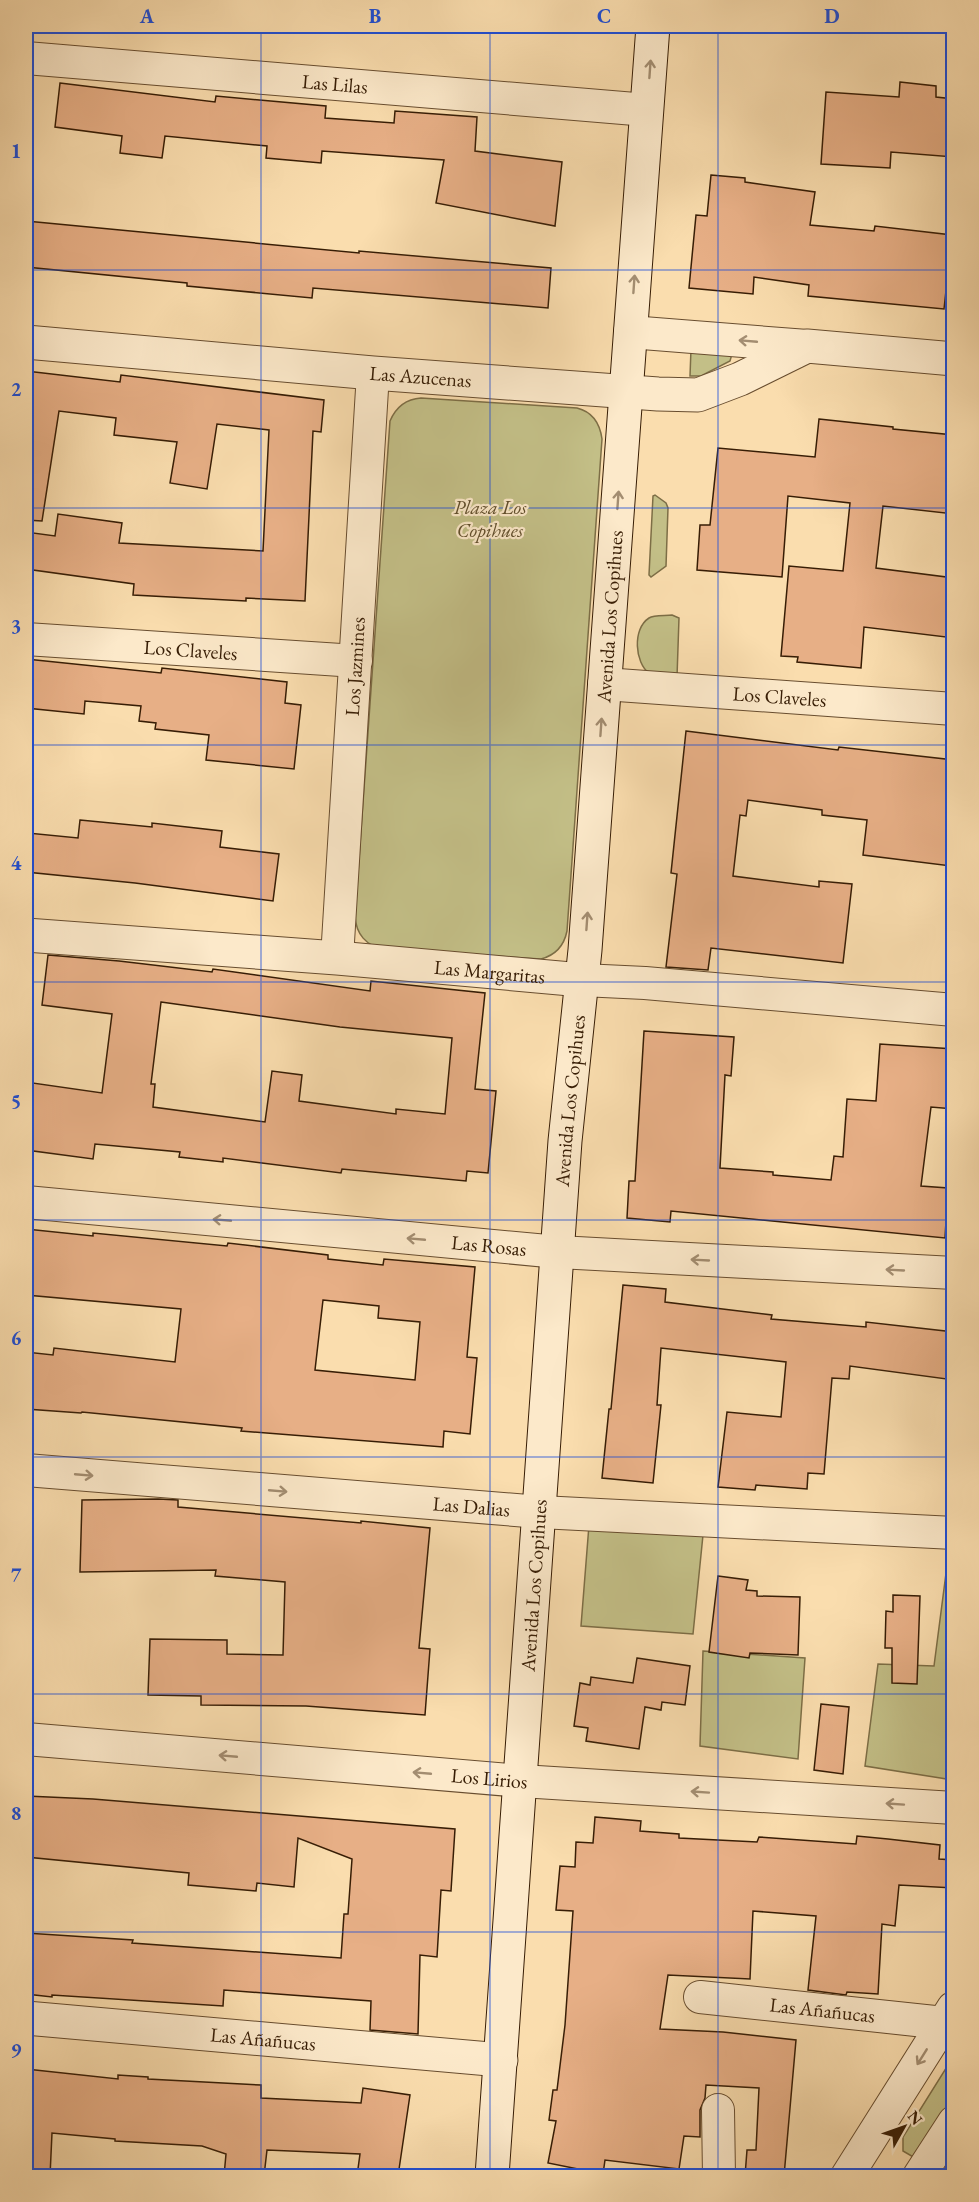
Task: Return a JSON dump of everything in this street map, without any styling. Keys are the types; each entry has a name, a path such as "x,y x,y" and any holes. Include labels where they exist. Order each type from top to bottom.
{"main road":[{"name":"Avenida Los Copihues","path":"492,2176 565,1141 582,980 653,26"},
{"name":"Las Azucenas","path":"26,342 373,373 626,392 698,395 740,379 807,346"},
{"path":"807,346 954,359"},
{"name":"Las Margaritas","path":"26,935 337,958 582,980"},
{"name":"Las Añañucas","path":"26,2018 501,2061"}],"street":[{"name":"Las Lilas","path":"26,58 647,110"},
{"path":"630,332 807,346"},
{"name":"Los Jazmines","path":"337,958 373,373"},
{"name":"Los Claveles","path":"26,639 356,661"},
{"name":"Los Claveles","path":"604,684 954,709"},
{"name":"Las Margaritas","path":"582,980 645,983 954,1010"},
{"name":"Las Rosas","path":"26,1202 558,1252 954,1273"},
{"name":"Las Dalias","path":"26,1470 540,1512 954,1533"},
{"name":"Los Lirios","path":"26,1739 521,1781 954,1808"},
{"name":"Las Añañucas","path":"700,1997 949,2015"},
{"path":"847,2176 949,2015"},
{"path":"718,2110 719,2176"},
{"path":"919,2176 954,2122"}],"green space":[{"path":"691,349 732,354 730,361 701,376 690,376"},
{"name":"Plaza Los Copihues","path":"421,398 577,408 591,416 601,434 567,931 558,949 541,959 384,949 367,942 357,928 355,916 390,421 402,405"},
{"path":"655,495 666,503 668,508 666,566 651,577 649,575 653,496"},
{"path":"672,615 679,618 677,677 655,676 644,668 638,654 640,630 649,618"},
{"path":"589,1525 703,1535 693,1634 581,1626"},
{"path":"948,1558 953,1559 953,1780 865,1766 878,1664 934,1666"},
{"path":"703,1651 805,1658 798,1759 700,1746"},
{"path":"953,2057 953,2109 915,2158 903,2151 903,2137"}],"building":[{"path":"900,82 936,86 936,97 954,99 954,157 891,152 890,168 821,164 826,92 899,97"},
{"path":"60,83 215,102 216,96 326,106 325,118 394,123 395,111 477,117 475,151 562,162 555,226 436,203 444,160 322,151 321,163 266,158 267,146 165,136 162,158 120,153 122,136 55,127"},
{"path":"711,175 745,178 745,182 815,192 810,225 874,231 875,226 952,235 944,309 808,296 809,285 754,277 753,294 689,288 696,215 707,216"},
{"path":"26,221 359,253 359,251 551,268 548,308 313,288 312,298 26,267"},
{"path":"26,371 120,382 121,375 324,400 321,432 313,431 305,601 246,598 246,601 133,595 134,584 26,569 26,532 55,536 58,514 122,523 119,543 263,551 269,430 217,424 207,489 170,483 177,442 114,435 116,418 59,411 42,521 26,520"},
{"path":"819,419 954,435 954,514 883,506 876,568 954,578 954,638 864,627 861,668 797,662 798,657 781,656 789,566 843,571 850,503 788,496 782,577 697,570 700,525 710,525 718,448 815,457"},
{"path":"26,659 161,673 162,668 287,682 285,703 301,705 294,769 206,760 209,735 155,729 156,723 139,721 141,706 85,701 84,714 26,708"},
{"path":"686,731 838,750 839,747 954,760 954,846 951,866 863,855 867,820 822,815 822,810 748,800 746,816 740,815 733,876 819,887 819,881 852,884 843,963 711,948 708,970 666,967 677,874 671,873"},
{"path":"80,820 152,827 152,823 222,831 220,847 279,854 273,901 26,872 28,833 78,838"},
{"path":"48,955 212,972 213,969 370,991 371,981 485,993 475,1089 496,1091 488,1173 467,1171 466,1181 342,1169 341,1173 223,1158 223,1162 179,1157 180,1152 95,1144 93,1159 26,1150 26,1082 102,1093 112,1014 42,1005","holes":["161,1002 340,1027 452,1038 445,1114 396,1109 396,1114 299,1101 302,1075 272,1071 265,1122 153,1107 155,1084 151,1084"]},
{"path":"644,1031 734,1037 731,1076 725,1075 720,1168 831,1180 834,1156 843,1157 847,1099 876,1101 880,1044 954,1049 954,1109 931,1107 921,1186 948,1188 945,1238 671,1211 670,1222 627,1218 629,1181 635,1181"},
{"path":"26,1229 227,1246 228,1243 328,1255 328,1259 383,1265 384,1259 475,1267 467,1357 477,1358 470,1434 444,1431 443,1447 241,1431 242,1428 82,1412 26,1409 26,1352 53,1355 54,1348 175,1362 181,1309 26,1295","holes":["323,1300 379,1306 378,1318 420,1322 415,1380 315,1370"]},
{"path":"623,1285 666,1289 665,1302 772,1315 771,1319 866,1327 866,1322 954,1332 954,1380 850,1366 849,1379 832,1378 824,1474 808,1473 807,1489 756,1485 755,1490 718,1487 727,1412 781,1417 786,1362 661,1348 657,1405 661,1405 653,1483 602,1478"},
{"path":"82,1500 178,1500 178,1507 430,1528 419,1648 430,1649 425,1715 306,1706 201,1705 201,1696 148,1695 150,1639 227,1640 227,1654 283,1655 285,1582 215,1576 216,1570 80,1572"},
{"path":"718,1576 748,1580 746,1590 757,1591 757,1596 800,1597 798,1655 750,1653 749,1658 709,1652"},
{"path":"893,1595 920,1596 917,1684 892,1683 892,1648 885,1648 886,1611 893,1612"},
{"path":"637,1658 690,1666 685,1705 662,1702 661,1710 645,1707 639,1749 586,1741 588,1728 574,1726 580,1683 590,1685 591,1677 633,1683"},
{"path":"821,1704 849,1707 843,1774 814,1770"},
{"path":"26,1796 93,1799 455,1829 451,1891 441,1890 437,1957 420,1955 418,2034 370,2030 371,2001 224,1990 223,2006 26,1994 26,1933 341,1958 344,1914 348,1914 352,1859 298,1838 294,1887 257,1883 256,1891 188,1885 189,1873 26,1857"},
{"path":"595,1817 641,1821 640,1831 679,1834 679,1838 757,1842 759,1837 856,1844 857,1836 940,1845 939,1859 954,1860 954,1888 899,1885 895,1926 882,1924 878,1994 847,1992 846,1995 808,1990 816,1916 753,1911 750,1979 668,1975 660,2029 723,2032 796,2040 784,2176 745,2176 747,2150 756,2150 759,2088 706,2085 705,2098 700,2110 700,2137 684,2136 679,2169 605,2160 603,2174 548,2163 556,2121 549,2120 553,2090 557,2090 565,2025 573,1911 556,1910 560,1866 575,1867 576,1842 593,1843"},
{"path":"26,2069 118,2079 118,2075 148,2077 148,2079 261,2085 261,2098 361,2103 363,2088 410,2095 398,2176 357,2176 360,2154 267,2150 264,2176 224,2176 226,2154 202,2146 115,2141 115,2139 52,2133 50,2176 26,2176"}]}
